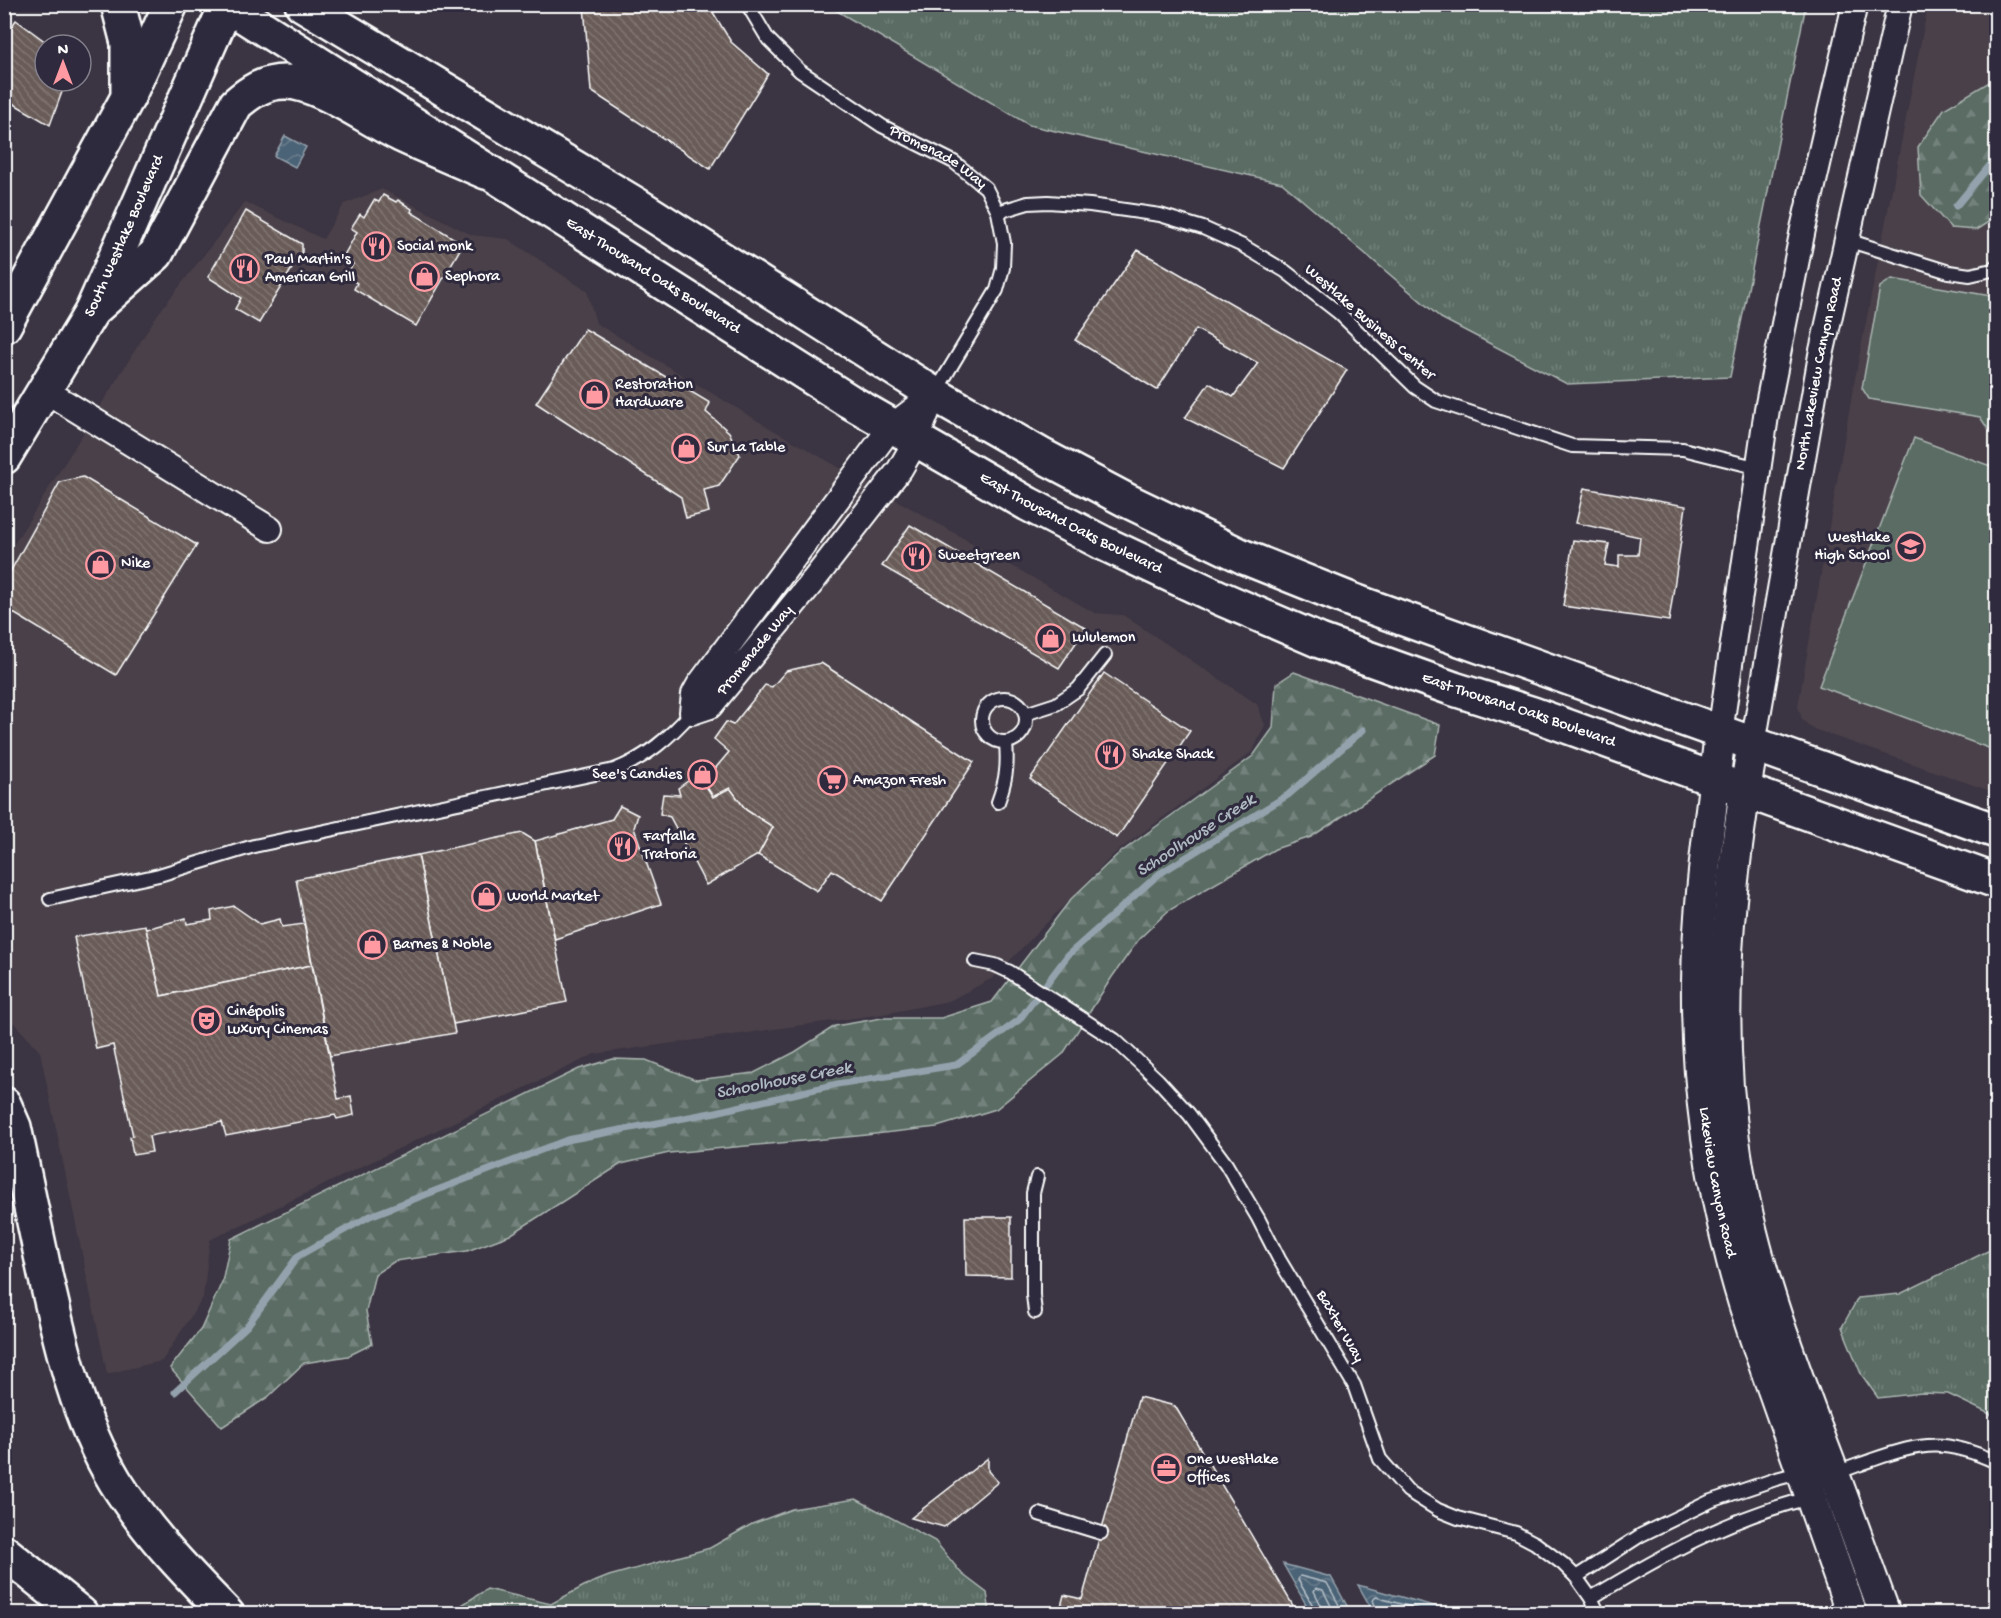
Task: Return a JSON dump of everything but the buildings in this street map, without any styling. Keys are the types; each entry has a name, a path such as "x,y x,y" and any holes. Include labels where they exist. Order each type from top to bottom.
{"main road":[{"path":"118,4 129,43 129,97"},
{"path":"4,326 129,97 171,4"},
{"path":"302,4 637,205 934,394 1077,474 1244,557 1354,601 1996,831"},
{"name":"East Thousand Oaks Boulevard","path":"226,5 486,172 904,434 1028,504 1103,543 1220,598 1320,641 1454,689 1544,717 1996,881"},
{"name":"South Westlake Boulevard","path":"4,457 46,391 92,311 226,5"},
{"path":"92,311 156,254 236,104 258,87 285,82 302,85 323,93 400,135 486,172"},
{"path":"4,1104 14,1127 60,1342 75,1395 98,1448 114,1480 141,1518 177,1563 227,1614"},
{"path":"4,1552 81,1614"}],"street":[{"path":"1720,733 1767,409 1803,229 1855,4"},
{"name":"North Lakeview Canyon Road","path":"1754,744 1817,378 1900,4"},
{"path":"46,391 270,529"},
{"name":"Promenade Way","path":"904,434 900,469 813,581 710,706 692,712 694,694 699,685 934,394"},
{"name":"Lakeview Canyon Road","path":"1720,733 1705,860 1697,981 1701,1074 1715,1184 1731,1260 1748,1318 1818,1480 1884,1614"},
{"name":"Lakeview Canyon Road","path":"1754,744 1733,873 1728,927 1727,1069 1731,1124 1747,1214 1779,1327 1852,1614"}],"lane":[{"name":"Promenade Way","path":"747,4 768,39 800,71 882,126 954,162 986,188 998,212 1004,243 1003,268 996,290 934,394"},
{"name":"Westlake Business Center","path":"998,212 1028,203 1090,205 1160,215 1203,228 1244,246 1285,271 1339,314 1415,387 1436,401 1572,446 1683,449 1759,468"},
{"path":"1847,240 1949,272 1970,275 1992,270 1996,266"},
{"path":"1025,714 1056,704 1078,688 1105,655"},
{"path":"1000,699 1010,699 1021,707 1025,714 1025,726 1022,732 1018,737 1005,743 987,735 982,722 985,709 993,701 1000,699"},
{"path":"50,899 159,875 254,846 614,770 634,762 673,734 692,712"},
{"path":"998,802 1006,779 1005,743"},
{"name":"Baxter Way","path":"975,961 995,965 1010,972 1115,1040 1158,1080 1189,1114 1226,1164 1354,1385 1380,1459 1408,1491 1438,1510 1458,1518 1516,1533 1535,1544 1563,1564 1576,1577 1599,1614"},
{"path":"1035,1312 1033,1204 1036,1177"},
{"path":"1576,1577 1641,1535 1711,1501 1818,1480 1899,1450 1924,1446 1951,1445 1972,1450 1996,1462"},
{"path":"1591,1598 1659,1557 1709,1532 1785,1504 1818,1480"},
{"path":"1039,1514 1101,1533"}],"shaded area":[{"name":"Westlake High School","path":"1928,5 1996,5 1996,793 1813,729 1802,720 1798,706 1853,388"},
{"path":"382,189 472,235 508,239 587,291 596,323 763,424 1095,613 1123,615 1257,704 1265,725 1253,751 1114,854 993,978 949,1001 884,1014 595,1054 210,1240 203,1298 162,1361 107,1374 40,1052 5,1013 4,560 157,315 245,202 323,239 344,204"}],"green space":[{"path":"827,5 1806,5 1730,377 1567,384 1441,318 1282,183 1029,125"},
{"path":"1996,78 1996,217 1976,230 1951,228 1921,195 1918,147 1944,109"},
{"path":"1892,279 1991,296 1996,303 1996,431 1988,429 1980,417 1869,399 1862,388 1880,287"},
{"path":"1914,438 1996,468 1996,745 1994,750 1819,686"},
{"path":"1294,672 1440,725 1435,755 1311,837 1275,849 1168,911 1139,939 1063,1054 996,1109 937,1127 669,1153 621,1164 510,1235 467,1251 395,1261 375,1274 366,1311 372,1344 348,1356 304,1363 268,1397 222,1427 170,1368 201,1329 222,1282 231,1239 579,1069 613,1059 646,1060 696,1080 754,1073 795,1052 835,1026 882,1018 941,1018 992,1002 1071,899 1117,855 1253,756 1273,728 1276,684"},
{"path":"1996,1247 1996,1417 1948,1394 1922,1393 1878,1398 1861,1374 1842,1327 1858,1298 1900,1294"},
{"path":"856,1499 935,1541 962,1574 987,1593 990,1613 449,1613 487,1589 551,1604 584,1586 609,1576 710,1548 752,1524 792,1509"}],"water":[{"path":"285,136 306,147 295,167 274,156"},
{"path":"1283,1564 1331,1577 1351,1613 1311,1613"},
{"path":"1358,1585 1459,1613 1374,1613"}],"waterway":[{"name":"Schoolhouse Creek","path":"1956,206 1996,158"},
{"name":"Schoolhouse Creek","path":"175,1392 247,1326 298,1256 370,1216 567,1140 716,1112 837,1084 956,1065 1019,1020 1068,955 1159,874 1288,795 1363,730"}],"place":[{"name":"Social monk","path":"376,247"},
{"name":"Paul Martin's American Grill","path":"244,269"},
{"name":"Sephora","path":"424,277"},
{"name":"Restoration Hardware","path":"594,394"},
{"name":"Sur La Table","path":"686,448"},
{"name":"Westlake High School","path":"1911,547"},
{"name":"Sweetgreen","path":"917,556"},
{"name":"Nike","path":"100,564"},
{"name":"Lululemon","path":"1051,638"},
{"name":"Shake Shack","path":"1111,755"},
{"name":"See's Candies","path":"703,775"},
{"name":"Amazon Fresh","path":"832,781"},
{"name":"Farfalla Tratoria","path":"622,846"},
{"name":"World Market","path":"486,897"},
{"name":"Barnes & Noble","path":"372,945"},
{"name":"Cinépolis Luxury Cinemas","path":"206,1021"},
{"name":"One Westlake Offices","path":"1166,1469"}]}
